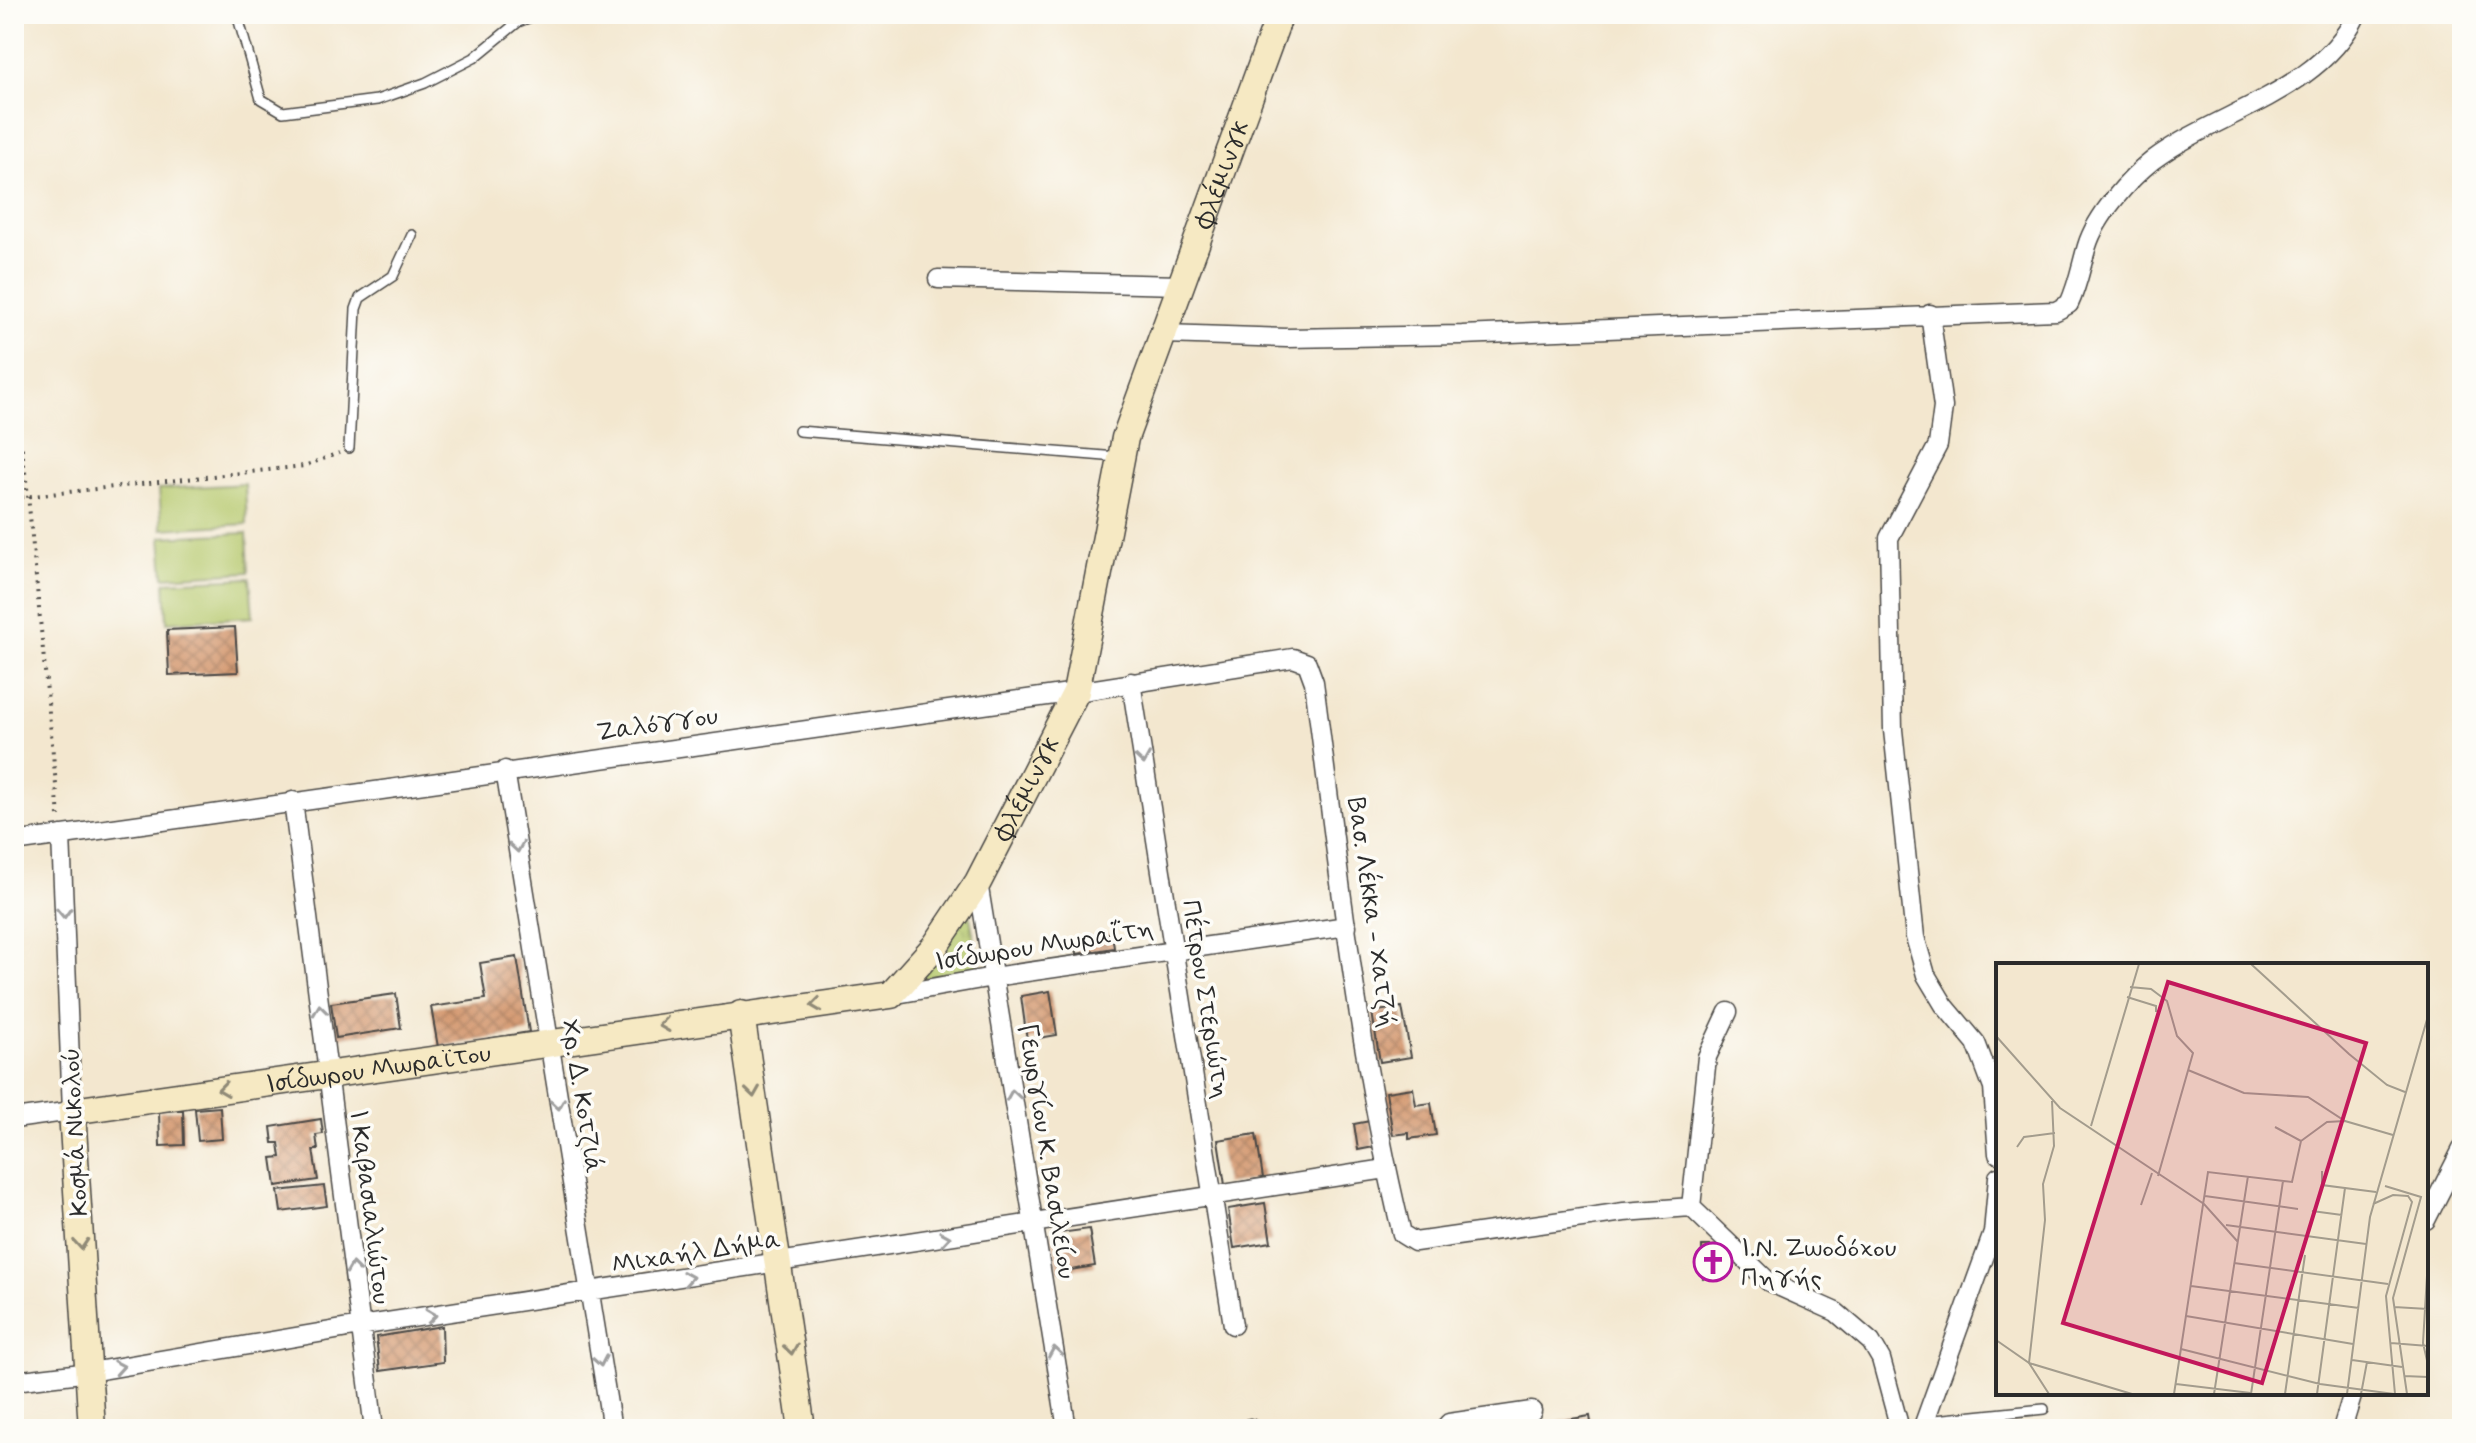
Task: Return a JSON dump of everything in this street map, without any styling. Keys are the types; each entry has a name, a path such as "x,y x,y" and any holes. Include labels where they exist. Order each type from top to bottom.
{"street":[{"name":"Φλέμινγκ","path":"891,995 935,946 978,882 1076,692 1120,457 1280,14"},
{"path":"1164,334 1287,338 1462,335 2056,311 2069,304 2088,243 2104,216 2138,174 2184,142 2319,67 2348,34 2357,14"},
{"path":"938,279 1180,285"},
{"path":"1930,314 1943,407 1938,445 1889,538 1893,730 1915,937 1926,975 1944,1005 1976,1043 1993,1088 1996,1128"},
{"name":"Ζαλόγγου","path":"14,842 505,770 1076,692 1293,658 1307,663"},
{"name":"Βασ. Λέκκα - Χατζή","path":"1307,663 1314,682 1347,926 1386,1169 1402,1234 1415,1242 1691,1207"},
{"name":"Πέτρου Στεριώτη","path":"1131,682 1233,1325"},
{"name":"Χρ. Δ. Κοτζιά","path":"505,770 612,1429"},
{"name":"Ι Καβασιαλιώτου","path":"293,801 374,1429"},
{"name":"Κοσμά Νικολού","path":"61,835 72,1111 92,1429"},
{"name":"Γεωργίου Κ. Βασιλείου","path":"978,882 1067,1429"},
{"name":"Ισίδωρου Μωραΐτη","path":"891,995 993,977 1347,926"},
{"path":"802,1429 741,1014 891,995"},
{"path":"1728,1012 1707,1057 1691,1207 1769,1282 1836,1312 1871,1342 1881,1359 1900,1429"},
{"name":"Ισίδωρου Μωραϊτου","path":"14,1119 741,1014"},
{"path":"2428,1216 2459,1160"},
{"name":"Μιχαήλ Δήμα","path":"14,1381 90,1372 360,1326 588,1294 1386,1169"},
{"path":"1924,1425 1993,1233 1996,1199"},
{"path":"2342,1429 2352,1395"},
{"path":"1444,1429 1449,1423 1532,1411"}],"lane":[{"path":"237,14 261,99 283,112 377,100 425,83 474,58 518,22 539,14"},
{"path":"349,448 356,309 360,298 393,276 412,235"},
{"path":"799,431 1120,457"},
{"path":"1924,1425 2044,1409"}],"path":[{"path":"14,434 22,449 28,495 61,835"},
{"path":"14,498 304,466 349,448"}],"green space":[{"path":"245,484 247,524 162,529 159,489"},
{"path":"247,533 249,572 164,577 161,537"},
{"path":"250,578 253,617 167,622 165,582"},
{"path":"969,912 980,969 919,980"}],"building":[{"path":"235,627 238,672 169,675 167,630"},
{"path":"1112,933 1114,948 1077,954 1075,939"},
{"path":"517,957 529,1032 438,1047 431,1007 486,999 480,963"},
{"path":"1050,991 1057,1035 1027,1040 1021,996"},
{"path":"396,994 401,1028 336,1038 331,1003"},
{"path":"1402,1007 1411,1057 1380,1062 1372,1012"},
{"path":"1413,1088 1416,1105 1431,1103 1436,1135 1409,1139 1409,1133 1393,1135 1386,1092"},
{"path":"220,1107 222,1139 198,1141 195,1109"},
{"path":"183,1110 184,1145 160,1146 159,1111"},
{"path":"321,1119 323,1134 316,1135 318,1150 313,1150 318,1180 276,1186 272,1158 281,1157 279,1143 273,1143 271,1127"},
{"path":"1370,1121 1374,1147 1358,1150 1354,1124"},
{"path":"1256,1134 1263,1178 1225,1185 1218,1140"},
{"path":"324,1186 327,1206 281,1212 278,1191"},
{"path":"1265,1203 1271,1242 1234,1248 1228,1209"},
{"path":"1089,1229 1095,1266 1058,1272 1052,1234"},
{"name":"Ι.Ν. Ζωοδόχου Πηγής","path":"1702,1246 1724,1246 1725,1278 1703,1278"},
{"path":"442,1326 443,1362 380,1371 376,1337"},
{"path":"1590,1416 1592,1429 1522,1429 1522,1427"}],"place":[{"name":"Ι.Ν. Ζωοδόχου Πηγής","path":"1713,1262"}]}
